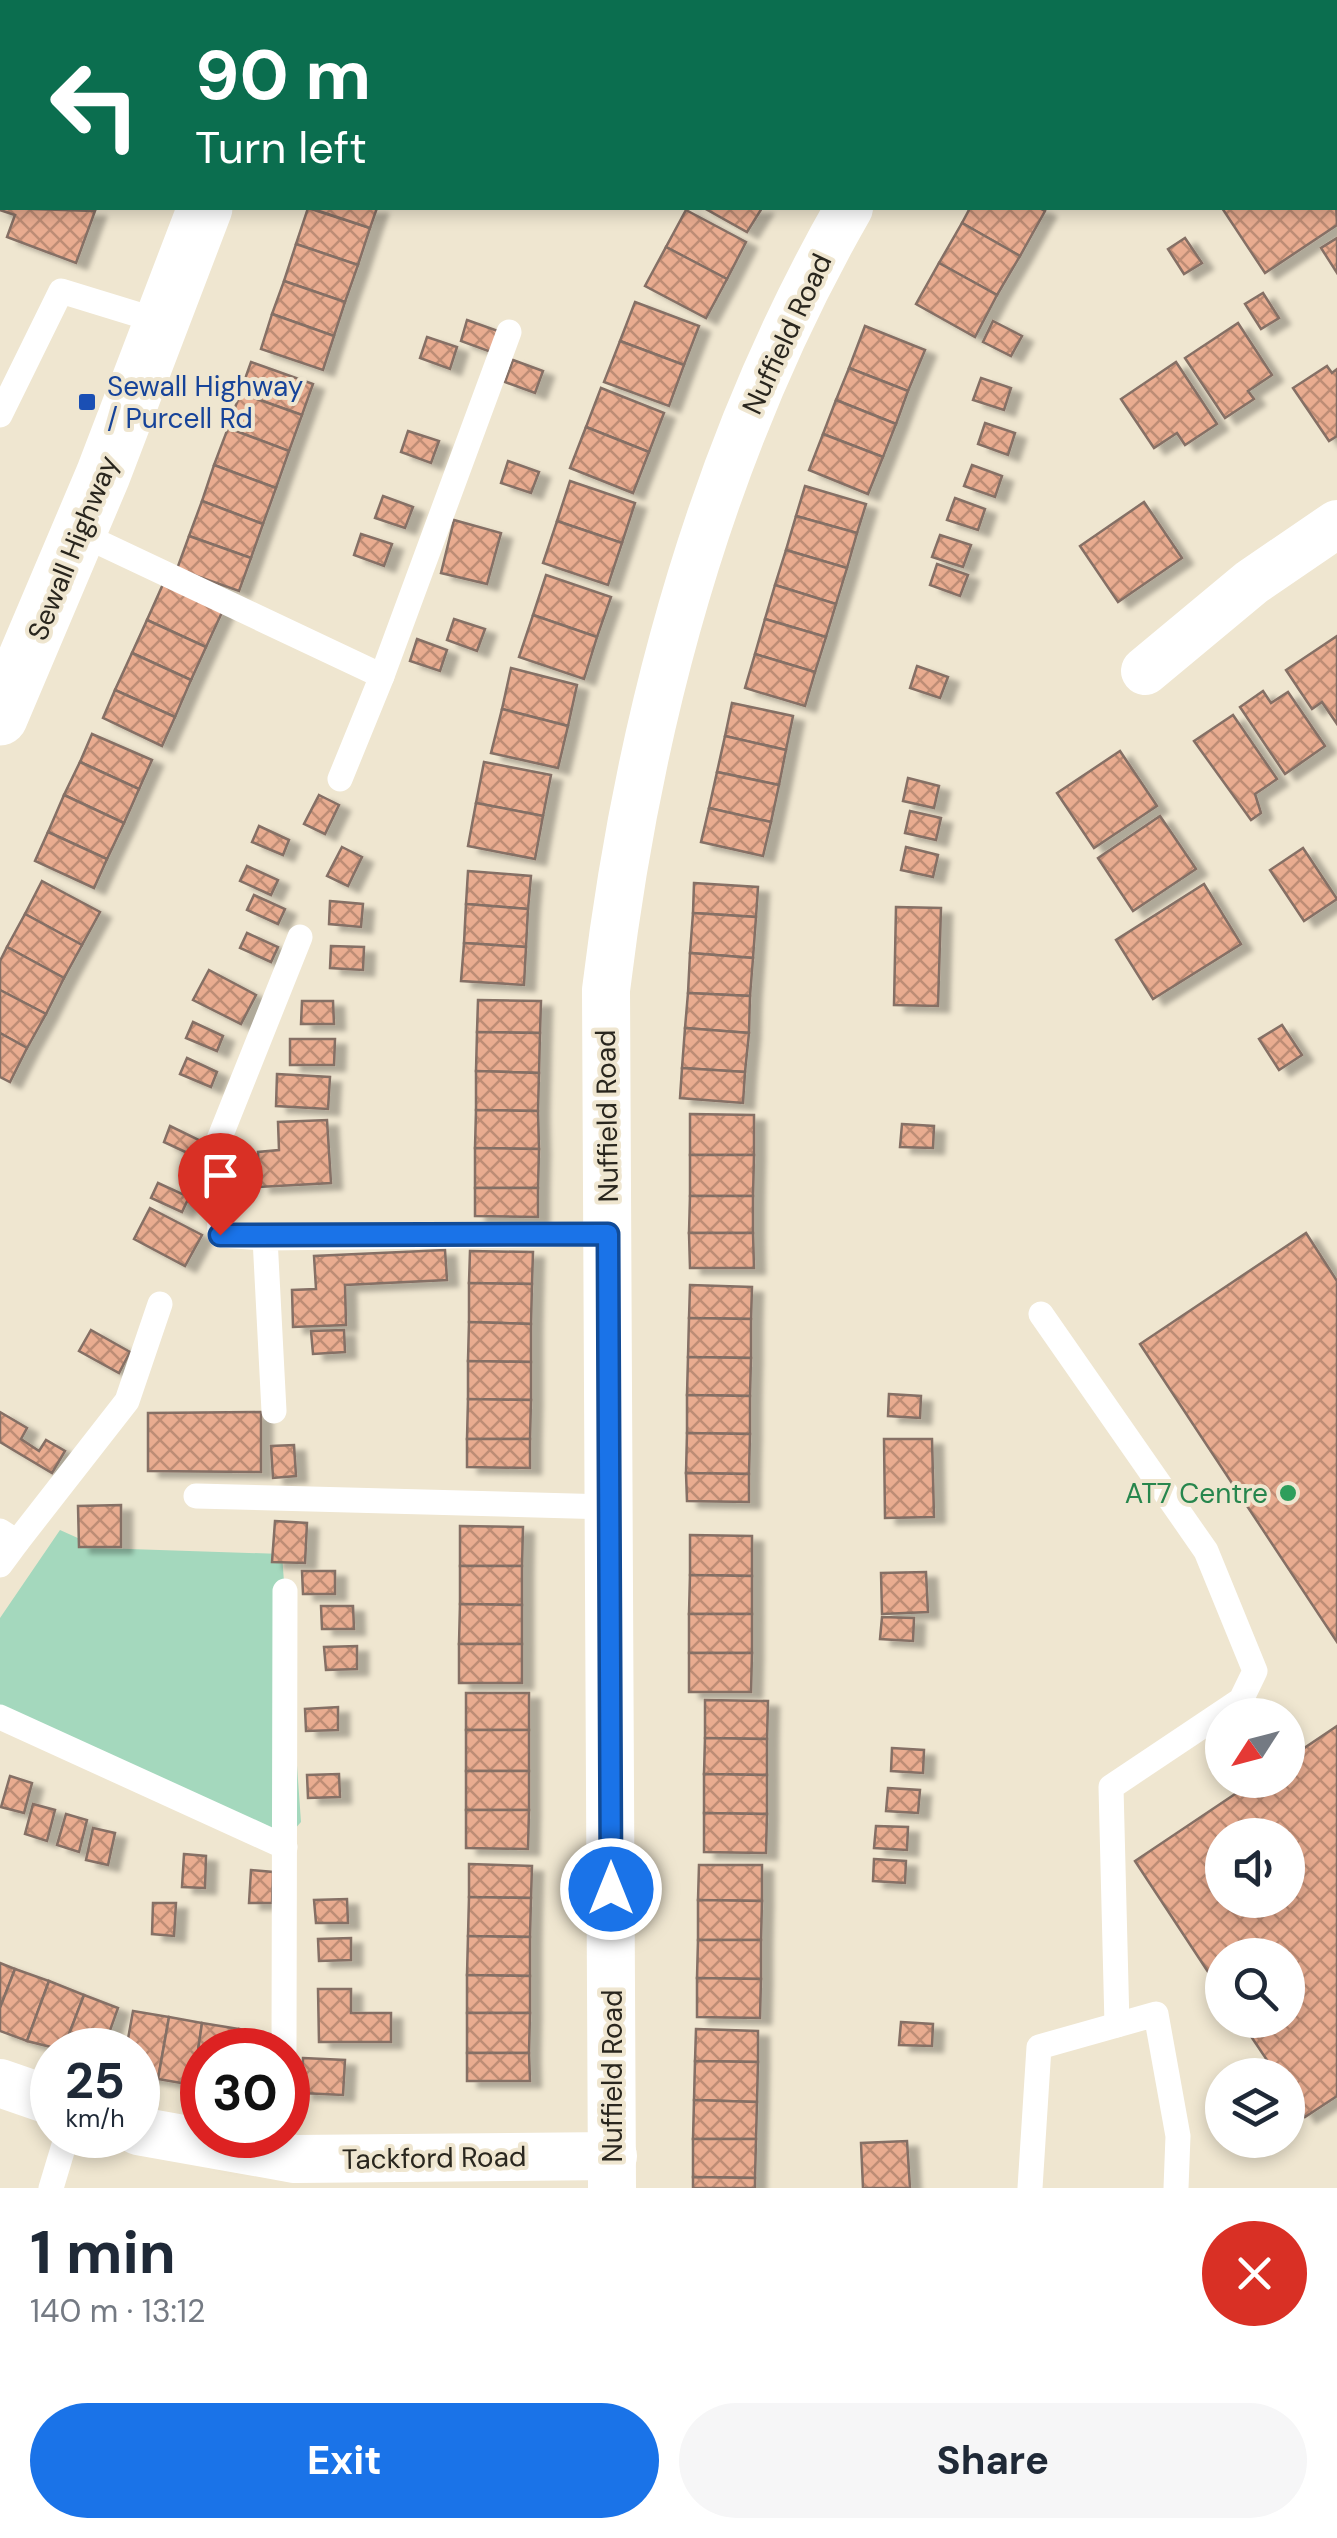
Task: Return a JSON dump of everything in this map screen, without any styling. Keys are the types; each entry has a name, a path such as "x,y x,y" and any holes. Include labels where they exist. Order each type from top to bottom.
{"street":[{"name":"Sewall Highway","path":"7,685 79,533 204,210"},
{"name":"Nuffield Road","path":"612,2172 606,990 621,866 664,672 693,568 754,402 793,312 849,210"},
{"path":"1145,671 1252,582 1335,529"},
{"path":"0,2084 30,2094"},
{"name":"Tackford Road","path":"160,2135 283,2160 612,2172"}],"lane":[{"path":"0,416 61,292 162,322"},
{"path":"340,779 382,676 508,332"},
{"path":"79,533 382,676"},
{"path":"300,937 218,1142 220,1235 265,1238 608,1234"},
{"path":"265,1238 274,1412"},
{"path":"0,1565 8,1536 127,1402 160,1304"},
{"path":"1041,1314 1206,1551 1254,1671 1240,1700 1111,1787 1117,2026"},
{"path":"196,1496 610,1507"},
{"path":"284,2028 285,1591"},
{"path":"0,1718 285,1847"},
{"path":"1030,2188 1039,2047 1156,2014 1178,2136 1176,2188"},
{"path":"51,2188 60,2158"}],"green space":[{"path":"60,1530 100,1548 282,1554 301,1822 283,1842 0,1717 0,1618"}],"building":[{"path":"0,210 95,211 76,263 7,237 15,215"},
{"path":"307,210 370,228 358,265 296,244"},
{"path":"316,210 376,210 370,228"},
{"path":"686,210 746,242 727,279 666,247"},
{"path":"708,210 761,210 747,232"},
{"path":"969,210 1045,211 1020,256 962,223"},
{"path":"1223,210 1336,210 1337,225 1265,273"},
{"path":"962,223 1020,256 997,295 939,263"},
{"path":"1185,238 1202,263 1184,274 1168,249"},
{"path":"1337,238 1337,273 1321,248"},
{"path":"296,244 358,265 345,302 284,281"},
{"path":"666,247 727,279 706,318 645,286"},
{"path":"939,263 997,295 975,337 916,304"},
{"path":"284,281 345,302 334,336 272,314"},
{"path":"1263,293 1279,318 1261,329 1245,304"},
{"path":"635,302 699,326 684,365 620,341"},
{"path":"272,314 334,336 323,370 261,349"},
{"path":"467,320 498,331 491,352 461,341"},
{"path":"993,321 1022,336 1011,356 983,342"},
{"path":"1238,323 1272,375 1248,391 1254,399 1225,418 1185,358"},
{"path":"865,326 925,350 908,391 849,368"},
{"path":"427,337 457,347 450,369 420,358"},
{"path":"620,341 684,365 669,406 604,382"},
{"path":"513,360 543,371 535,393 505,382"},
{"path":"251,362 313,384 302,415 240,393"},
{"path":"1176,362 1217,424 1185,445 1177,433 1154,448 1121,399"},
{"path":"1327,366 1332,373 1337,369 1337,436 1329,441 1293,388"},
{"path":"849,368 908,391 896,424 836,400"},
{"path":"981,378 1011,388 1004,410 973,400"},
{"path":"601,388 664,413 649,452 586,427"},
{"path":"240,393 302,415 289,451 228,428"},
{"path":"836,400 896,424 883,457 823,434"},
{"path":"985,423 1015,433 1008,455 978,444"},
{"path":"586,427 649,452 633,493 570,468"},
{"path":"228,428 289,451 276,488 214,465"},
{"path":"408,431 439,441 431,463 401,452"},
{"path":"823,434 883,457 868,494 809,470"},
{"path":"508,461 539,472 531,493 501,483"},
{"path":"214,465 276,488 263,524 202,501"},
{"path":"972,465 1002,476 995,497 964,486"},
{"path":"570,481 635,503 622,543 557,521"},
{"path":"805,486 866,504 857,533 796,516"},
{"path":"383,496 413,507 405,528 375,518"},
{"path":"955,498 985,509 978,530 947,520"},
{"path":"202,501 263,524 251,558 189,536"},
{"path":"1144,502 1182,558 1118,602 1080,546"},
{"path":"796,516 857,533 847,568 786,550"},
{"path":"454,520 501,533 487,584 441,573"},
{"path":"557,521 622,543 608,585 543,563"},
{"path":"361,534 392,544 384,566 354,555"},
{"path":"940,535 971,545 963,567 932,557"},
{"path":"189,536 251,558 239,591 177,569"},
{"path":"786,550 847,568 836,604 775,585"},
{"path":"937,564 968,575 960,596 930,585"},
{"path":"546,575 611,597 597,637 533,615"},
{"path":"164,582 224,608 206,647 147,620"},
{"path":"775,585 836,604 826,637 765,619"},
{"path":"533,615 597,637 584,679 519,657"},
{"path":"454,619 485,629 477,651 447,640"},
{"path":"765,619 826,637 815,672 755,654"},
{"path":"147,620 206,647 191,680 132,653"},
{"path":"1337,636 1337,724 1322,702 1312,709 1286,670"},
{"path":"417,639 447,650 440,671 410,661"},
{"path":"132,653 191,680 175,717 115,690"},
{"path":"755,654 815,672 805,706 745,688"},
{"path":"917,666 948,677 940,698 910,688"},
{"path":"511,668 577,685 568,726 502,709"},
{"path":"115,690 175,717 162,746 103,718"},
{"path":"1263,691 1271,703 1288,692 1325,746 1285,774 1240,707"},
{"path":"732,703 793,716 786,750 725,736"},
{"path":"502,709 568,726 558,768 491,753"},
{"path":"1233,715 1277,779 1255,794 1261,813 1251,820 1194,741"},
{"path":"92,734 152,760 139,789 80,762"},
{"path":"725,736 786,750 779,785 717,772"},
{"path":"1120,751 1157,806 1094,848 1057,793"},
{"path":"80,762 139,789 124,823 64,795"},
{"path":"484,762 551,775 543,816 476,803"},
{"path":"717,772 779,785 771,822 709,808"},
{"path":"908,778 939,786 934,808 903,801"},
{"path":"64,795 124,823 107,859 48,832"},
{"path":"319,795 339,805 325,834 304,824"},
{"path":"476,803 543,816 535,859 468,846"},
{"path":"709,808 771,822 763,856 701,842"},
{"path":"910,811 941,818 936,840 905,833"},
{"path":"1160,816 1196,869 1133,911 1098,858"},
{"path":"259,826 289,840 283,855 252,842"},
{"path":"48,832 107,859 94,888 35,861"},
{"path":"342,847 362,857 348,886 327,876"},
{"path":"906,847 938,855 933,877 901,870"},
{"path":"1303,848 1337,899 1304,921 1270,870"},
{"path":"247,866 278,880 271,895 240,881"},
{"path":"468,871 531,876 528,909 466,904"},
{"path":"42,881 100,912 82,945 25,914"},
{"path":"694,883 758,887 756,917 693,913"},
{"path":"1204,884 1241,944 1153,999 1116,940"},
{"path":"254,895 285,909 278,924 247,910"},
{"path":"330,901 363,904 361,927 329,924"},
{"path":"466,904 528,909 526,947 464,943"},
{"path":"896,907 941,908 938,1006 894,1005"},
{"path":"693,913 756,917 753,958 690,953"},
{"path":"25,914 82,945 64,978 7,947"},
{"path":"247,933 278,947 271,962 240,948"},
{"path":"464,943 526,947 524,985 461,981"},
{"path":"331,946 364,947 363,970 330,968"},
{"path":"7,947 64,978 46,1014 0,990 0,961"},
{"path":"690,953 753,958 750,996 688,993"},
{"path":"209,970 256,995 241,1024 193,1000"},
{"path":"0,990 46,1014 27,1048 0,1033"},
{"path":"688,993 750,996 749,1033 685,1028"},
{"path":"478,1000 541,1001 540,1033 477,1032"},
{"path":"302,1001 333,1001 334,1024 301,1024"},
{"path":"193,1022 223,1036 217,1051 186,1038"},
{"path":"1282,1025 1302,1055 1279,1070 1259,1039"},
{"path":"685,1028 749,1033 745,1072 682,1068"},
{"path":"477,1032 540,1033 539,1073 476,1071"},
{"path":"0,1033 27,1048 10,1082 0,1077"},
{"path":"290,1039 335,1039 334,1065 290,1065"},
{"path":"187,1058 217,1072 211,1087 180,1074"},
{"path":"682,1068 745,1072 743,1103 680,1098"},
{"path":"476,1071 539,1073 538,1111 476,1110"},
{"path":"277,1074 330,1077 328,1109 276,1106"},
{"path":"476,1110 538,1111 539,1149 475,1148"},
{"path":"690,1114 754,1115 754,1155 690,1155"},
{"path":"327,1120 331,1183 259,1187 258,1152 279,1150 278,1122"},
{"path":"902,1124 934,1126 933,1148 900,1147"},
{"path":"170,1126 201,1141 194,1156 164,1142"},
{"path":"475,1148 539,1149 538,1188 475,1188"},
{"path":"690,1155 754,1155 753,1196 690,1196"},
{"path":"158,1183 189,1197 182,1212 151,1198"},
{"path":"475,1188 538,1188 538,1217 475,1216"},
{"path":"690,1196 753,1196 753,1233 689,1233"},
{"path":"150,1208 202,1235 185,1266 134,1239"},
{"path":"689,1233 753,1233 754,1268 690,1268"},
{"name":"AT7 Centre","path":"1306,1233 1337,1281 1337,1642 1140,1344"},
{"path":"445,1250 447,1280 345,1285 346,1325 293,1327 292,1290 316,1289 314,1256"},
{"path":"470,1251 533,1252 532,1284 469,1283"},
{"path":"469,1283 532,1284 531,1324 469,1322"},
{"path":"690,1285 752,1287 751,1319 689,1318"},
{"path":"689,1318 751,1319 751,1358 688,1357"},
{"path":"469,1322 531,1324 531,1362 468,1361"},
{"path":"91,1330 130,1352 119,1373 79,1351"},
{"path":"344,1330 345,1352 313,1354 311,1331"},
{"path":"688,1357 751,1358 750,1396 687,1395"},
{"path":"468,1361 531,1362 531,1400 468,1399"},
{"path":"889,1394 921,1396 920,1418 888,1416"},
{"path":"687,1395 750,1396 750,1434 687,1433"},
{"path":"468,1399 531,1400 530,1439 467,1439"},
{"path":"0,1412 27,1428 21,1439 39,1451 46,1440 65,1451 52,1473 0,1442"},
{"path":"261,1412 261,1472 148,1471 148,1413"},
{"path":"687,1433 750,1434 749,1474 686,1473"},
{"path":"467,1439 530,1439 530,1468 467,1467"},
{"path":"884,1439 932,1439 934,1517 885,1518"},
{"path":"294,1445 296,1476 273,1478 271,1446"},
{"path":"686,1473 749,1474 749,1502 687,1501"},
{"path":"121,1505 121,1547 79,1547 78,1506"},
{"path":"275,1521 307,1523 305,1563 272,1562"},
{"path":"460,1526 523,1527 522,1566 460,1566"},
{"path":"690,1535 752,1536 752,1576 690,1575"},
{"path":"460,1566 522,1566 522,1605 460,1604"},
{"path":"302,1571 335,1571 335,1594 303,1594"},
{"path":"926,1572 928,1612 882,1614 881,1573"},
{"path":"690,1575 752,1576 752,1614 689,1614"},
{"path":"460,1604 522,1605 522,1644 459,1644"},
{"path":"321,1606 353,1606 354,1629 322,1629"},
{"path":"689,1614 752,1614 752,1653 689,1653"},
{"path":"882,1617 914,1618 913,1641 880,1639"},
{"path":"459,1644 522,1644 522,1683 459,1683"},
{"path":"357,1646 357,1669 326,1670 324,1647"},
{"path":"689,1653 752,1653 751,1692 689,1692"},
{"path":"466,1693 529,1693 529,1730 466,1730"},
{"path":"705,1700 768,1701 767,1739 705,1738"},
{"path":"338,1707 338,1730 306,1731 305,1709"},
{"path":"1337,1726 1337,2096 1305,2117 1305,2058 1266,2058 1252,2038 1305,2038 1305,1938 1205,1938 1205,1967 1135,1861 1229,1798 1305,1798 1305,1748"},
{"path":"466,1730 529,1730 529,1771 466,1771"},
{"path":"705,1738 767,1739 767,1775 704,1774"},
{"path":"892,1748 924,1750 923,1773 891,1771"},
{"path":"466,1771 529,1771 529,1810 466,1810"},
{"path":"339,1774 340,1797 308,1798 307,1775"},
{"path":"704,1774 767,1775 767,1814 704,1813"},
{"path":"10,1776 32,1783 24,1813 1,1807"},
{"path":"888,1788 920,1790 918,1813 886,1811"},
{"path":"33,1804 55,1810 47,1841 25,1834"},
{"path":"466,1810 529,1810 528,1849 466,1848"},
{"path":"704,1813 767,1814 766,1853 704,1852"},
{"path":"66,1814 87,1820 79,1852 57,1845"},
{"path":"876,1826 908,1827 907,1850 874,1848"},
{"path":"93,1828 115,1833 108,1865 86,1860"},
{"path":"184,1854 206,1856 205,1888 182,1887"},
{"path":"874,1859 906,1861 905,1883 873,1881"},
{"path":"469,1864 532,1866 531,1898 469,1897"},
{"path":"699,1865 762,1865 762,1901 698,1900"},
{"path":"251,1870 273,1872 272,1903 249,1903"},
{"path":"469,1897 531,1898 530,1937 468,1936"},
{"path":"347,1899 348,1923 316,1923 314,1900"},
{"path":"698,1900 762,1901 761,1940 698,1940"},
{"path":"153,1903 176,1903 174,1936 152,1934"},
{"path":"468,1936 530,1937 530,1976 467,1975"},
{"path":"351,1938 351,1960 319,1961 318,1939"},
{"path":"698,1940 761,1940 761,1979 697,1978"},
{"path":"0,1963 15,1969 0,2008"},
{"path":"15,1969 49,1981 27,2041 0,2031 0,2008"},
{"path":"467,1975 530,1976 530,2013 467,2013"},
{"path":"697,1978 761,1979 760,2018 697,2017"},
{"path":"49,1981 84,1995 71,2028 32,2028"},
{"path":"318,1989 351,1989 351,2013 391,2013 391,2042 319,2042"},
{"path":"84,1995 118,2008 111,2028 71,2028"},
{"path":"133,2011 169,2017 160,2068 160,2028 130,2028"},
{"path":"467,2013 530,2013 529,2053 467,2053"},
{"path":"169,2017 202,2023 201,2028 180,2028 180,2083 160,2079"},
{"path":"901,2022 933,2024 932,2046 899,2045"},
{"path":"202,2023 233,2028 201,2028"},
{"path":"696,2029 758,2031 758,2062 695,2061"},
{"path":"467,2053 529,2053 530,2081 467,2081"},
{"path":"310,2058 345,2060 343,2095 310,2093"},
{"path":"695,2061 758,2062 757,2102 694,2100"},
{"path":"694,2100 757,2102 756,2139 693,2139"},
{"path":"693,2139 756,2139 755,2178 693,2177"},
{"path":"907,2141 910,2188 863,2188 861,2143"},
{"path":"693,2177 755,2178 755,2188 693,2188"}],"place":[{"name":"Sewall Highway / Purcell Rd","path":"87,402"},
{"name":"AT7 Centre","path":"1288,1493"}],"route":[{"path":"220,1235 265,1238 608,1234 611,1889"}]}
